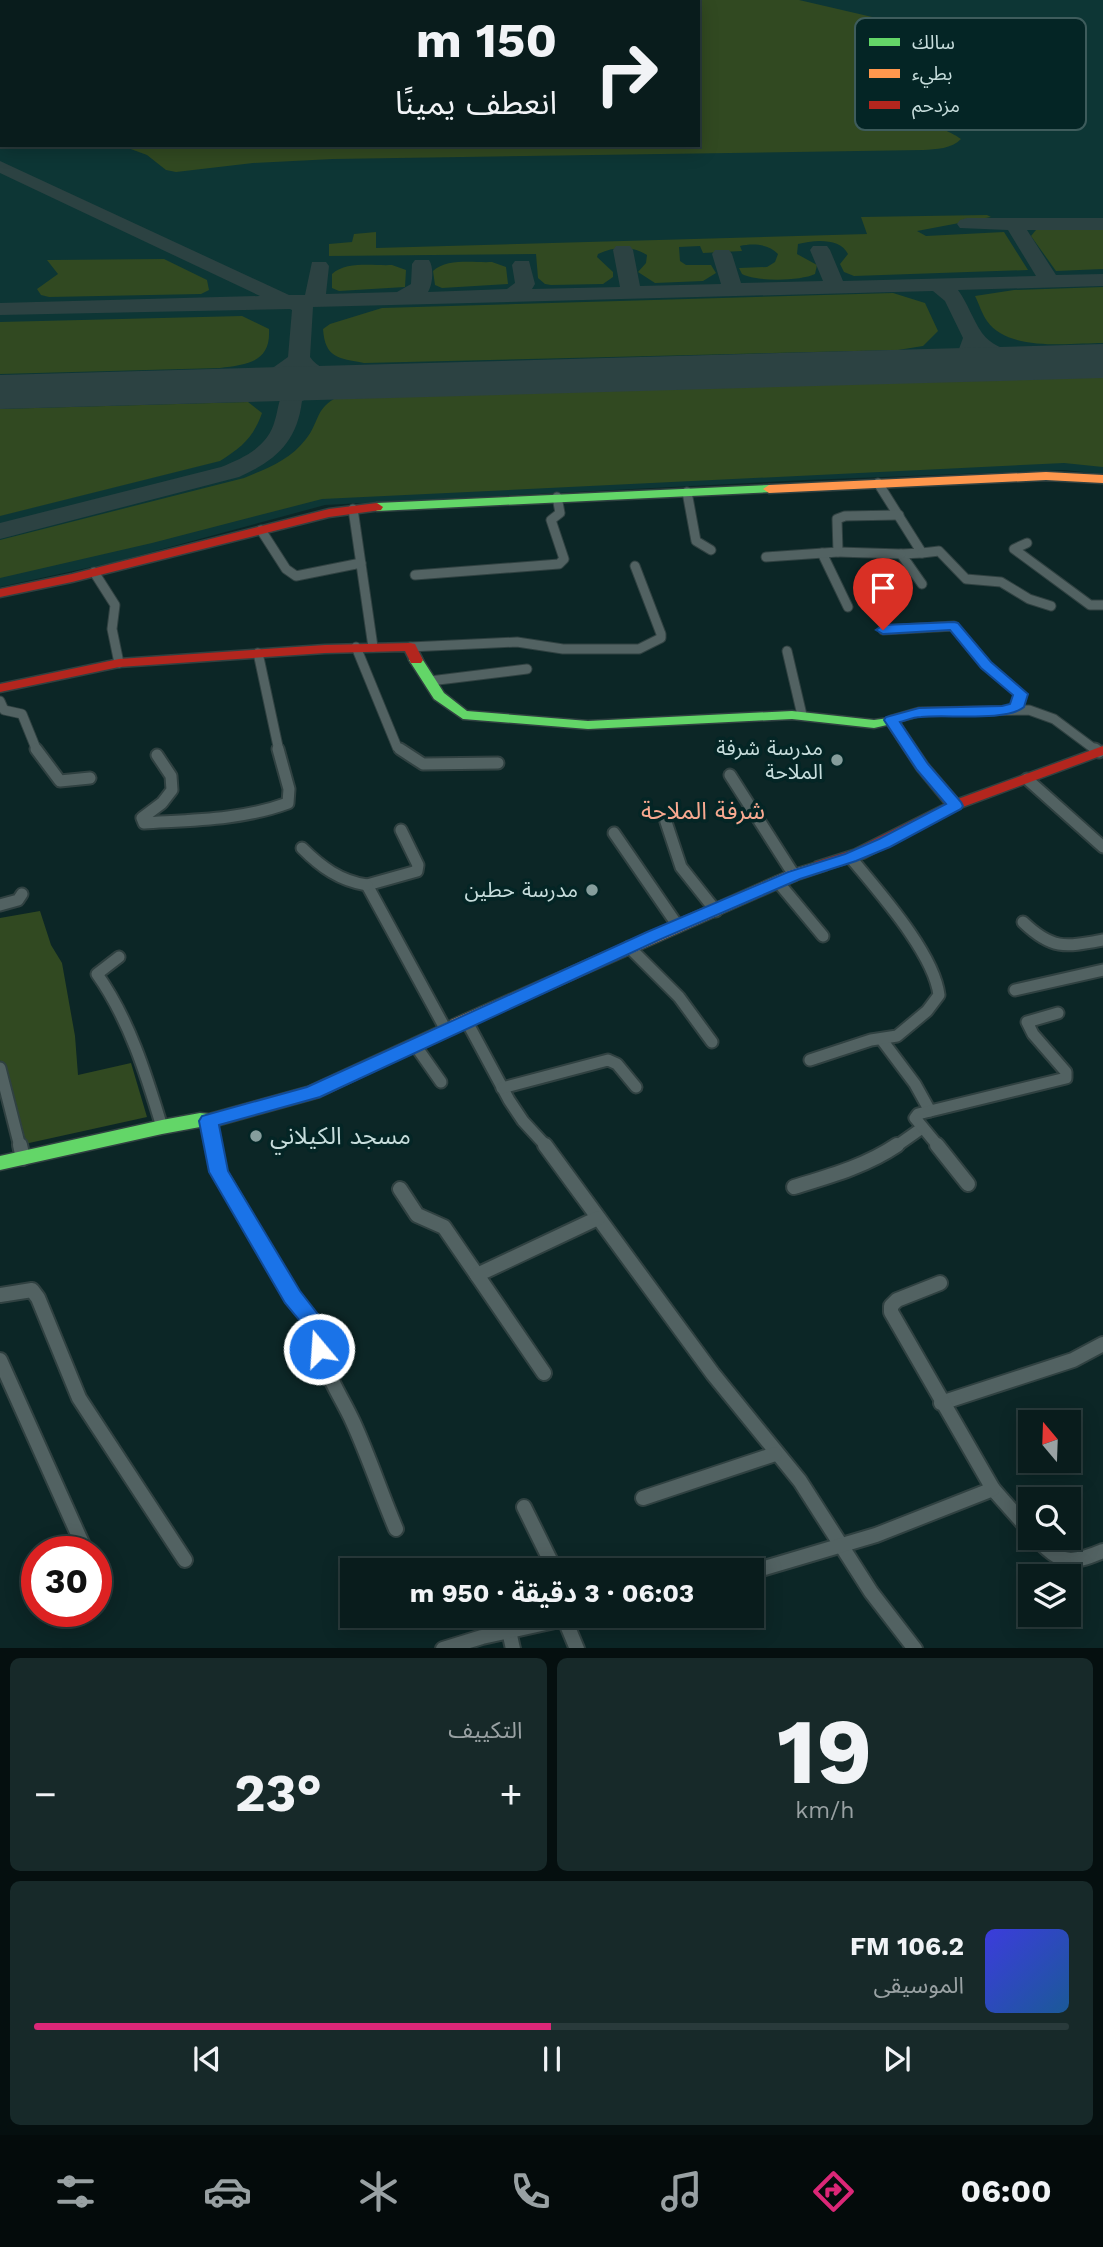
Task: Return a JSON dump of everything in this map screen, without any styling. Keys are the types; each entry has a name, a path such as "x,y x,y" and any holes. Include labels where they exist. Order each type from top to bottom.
{"street":[{"path":"0,593 353,509 557,497 1046,476 1103,479"},
{"path":"878,483 922,553"},
{"path":"687,492 696,541 711,550"},
{"path":"415,575 559,564 564,559 551,520 559,513 557,497"},
{"path":"353,509 373,647"},
{"path":"838,552 837,519 845,516 899,515"},
{"path":"261,530 286,569 296,576 361,563"},
{"path":"1027,543 1014,549 1090,605 1103,605"},
{"path":"766,557 838,552 901,554 939,551 966,579 1001,582 1028,599 1051,606"},
{"path":"822,553 848,607"},
{"path":"901,554 922,584"},
{"path":"0,688 119,663 356,647 517,642 573,649 643,649 660,638 661,634 635,566"},
{"path":"94,572 115,605 112,629 119,663"},
{"path":"883,630 954,626 986,665 1020,694 1016,707"},
{"path":"356,647 397,747 423,764 498,763"},
{"path":"410,647 444,701 458,714 598,725 802,715 874,724 910,713 1002,710 1016,707 1054,719 1101,751"},
{"path":"787,651 802,715"},
{"path":"157,755 174,776 175,784 168,797 142,818 144,822 233,817 272,810 288,803 289,789 272,729 258,653"},
{"path":"430,681 527,669"},
{"path":"0,701 4,710 18,711 23,715 38,754 58,780 90,778"},
{"path":"891,720 922,766 955,806"},
{"path":"0,1163 162,1127 200,1120 209,1121 313,1092 466,1020 794,875 851,858 955,806 1101,751"},
{"path":"730,775 794,875"},
{"path":"1027,779 1103,847"},
{"path":"666,822 681,867 716,911"},
{"path":"302,848 332,875 349,883 367,885 418,871 418,865 401,830"},
{"path":"614,833 678,926"},
{"path":"810,1060 874,1039 896,1037 927,1011 940,992 925,958 904,926 851,858"},
{"path":"778,882 823,936"},
{"path":"367,885 400,950 446,1030"},
{"path":"0,905 18,900 22,894"},
{"path":"1023,922 1049,945 1061,946 1103,940"},
{"path":"629,947 679,997 712,1042"},
{"path":"119,957 97,974 112,995 143,1066 162,1127"},
{"path":"1015,990 1103,971"},
{"path":"968,1184 915,1118 918,1114 1066,1078 1066,1072 1033,1034 1027,1022 1058,1013"},
{"path":"466,1020 516,1112 536,1132 775,1454 800,1481 839,1546 915,1648"},
{"path":"882,1040 915,1084 930,1111"},
{"path":"415,1045 440,1082"},
{"path":"502,1088 608,1060 617,1064 636,1087"},
{"path":"0,1068 23,1158"},
{"path":"209,1121 219,1172 293,1297 321,1331 319,1349 332,1386 352,1420 379,1493 396,1529"},
{"path":"794,1186 848,1170 882,1155 922,1128"},
{"path":"400,1189 417,1215 444,1227 544,1373"},
{"path":"477,1275 598,1218"},
{"path":"940,1283 897,1300 891,1306 895,1322 993,1489 1018,1517"},
{"path":"0,1295 27,1289 35,1294 79,1398 185,1560"},
{"path":"941,1403 1073,1360 1103,1344"},
{"path":"0,1360 79,1536"},
{"path":"643,1498 775,1454"},
{"path":"764,1568 876,1535 993,1489"},
{"path":"524,1507 549,1558"},
{"path":"1048,1550 1058,1560 1066,1563 1075,1563 1103,1551"},
{"path":"443,1648 523,1628"},
{"path":"576,1628 578,1648"},
{"path":"509,1631 513,1648"}],"shaded area":[{"path":"700,0 1103,0 1103,474 1064,470 806,480 325,505 115,562 0,587 0,147 700,147"}],"green space":[{"path":"700,0 799,0 876,18 855,18 855,130 944,130 961,139 948,147 928,150 333,159 253,163 176,172 166,170 147,155 125,147 700,147"},
{"path":"861,217 991,217 917,231 926,236 1004,232 1028,270 854,276 844,272 840,264 848,254 844,249 833,242 818,241 798,244 797,254 817,265 815,274 779,280 742,274 739,268 767,267 775,262 778,254 765,246 755,245 740,246 742,251 703,253 700,246 679,247 680,261 686,265 711,265 716,273 703,281 655,283 638,272 646,263 647,255 628,248 598,254 597,257 613,272 613,277 603,284 545,284 538,278 536,254 329,256 329,244 352,242 354,234 376,232 376,248 867,234"},
{"path":"1103,228 1103,269 1056,271 1031,236 1036,230"},
{"path":"164,259 207,280 209,290 201,294 49,297 41,295 37,289 58,274 47,260"},
{"path":"492,262 506,267 508,284 442,288 435,285 433,271 446,264"},
{"path":"392,265 406,270 405,287 339,291 332,288 332,274 345,267"},
{"path":"1103,287 1103,343 1041,344 1009,338 987,321 975,296 1014,290"},
{"path":"893,293 925,303 938,331 923,346 898,350 364,363 334,355 324,339 323,329 330,324 382,308"},
{"path":"242,316 269,329 266,349 248,363 220,368 0,374 0,322"},
{"path":"1103,373 1103,467 1064,463 322,499 152,543 0,578 0,540 244,478 293,453 310,433 323,408 334,399"},
{"path":"248,402 262,413 259,422 246,441 220,461 0,516 0,409"},
{"path":"40,911 51,945 62,963 75,1036 78,1075 131,1063 147,1117 20,1145 0,1060 0,918"}],"taxiway":[{"path":"0,166 281,298"},
{"path":"967,224 1103,224"},
{"path":"1015,226 1050,281"},
{"path":"623,250 631,292"},
{"path":"820,250 835,286"},
{"path":"722,254 733,289"},
{"path":"402,298 421,287 422,264"},
{"path":"513,295 525,284 522,265"},
{"path":"315,299 319,266"},
{"path":"937,284 1103,280"},
{"path":"284,302 937,284"},
{"path":"937,284 950,294 972,334 984,347 1002,356 1051,363"},
{"path":"280,301 284,302"},
{"path":"0,309 284,302"},
{"path":"284,302 303,307 299,357"},
{"path":"939,366 967,354 974,338"},
{"path":"244,386 282,373 299,357"},
{"path":"299,357 304,365 319,375 369,382"},
{"path":"0,531 230,472 244,466 274,446 285,426 291,398 308,388 326,383"}],"runway":[{"path":"0,392 1103,361"}],"traffic: fast":[{"path":"377,507 769,489"},
{"path":"416,660 439,696 463,715 588,725 792,715 874,724 891,720 894,724"},
{"path":"0,1163 162,1127 200,1120 209,1121 313,1092 457,1024"}],"traffic: slow":[{"path":"769,489 1046,476 1103,479"},
{"path":"457,1024 794,875 821,866"}],"traffic: jam":[{"path":"0,593 72,578 329,513 377,507"},
{"path":"0,688 119,663 325,649 410,647 416,660"},
{"path":"894,724 922,767 955,805"},
{"path":"821,866 859,854 955,805 1103,750"}],"place":[{"name":"مدرسة شرفة الملاحة","path":"837,760"},
{"name":"مدرسة حطين","path":"592,890"},
{"name":"مسجد الكيلاني","path":"256,1136"}],"district":[{"name":"شرفة الملاحة","path":"703,811"}],"route":[{"path":"319,1349 321,1331 293,1297 219,1172 209,1121 313,1092 653,936 735,903 794,875 851,858 885,843 955,806 922,766 891,720 919,712 1002,710 1016,707 1020,703 1020,694 986,665 954,626 883,630"}]}
